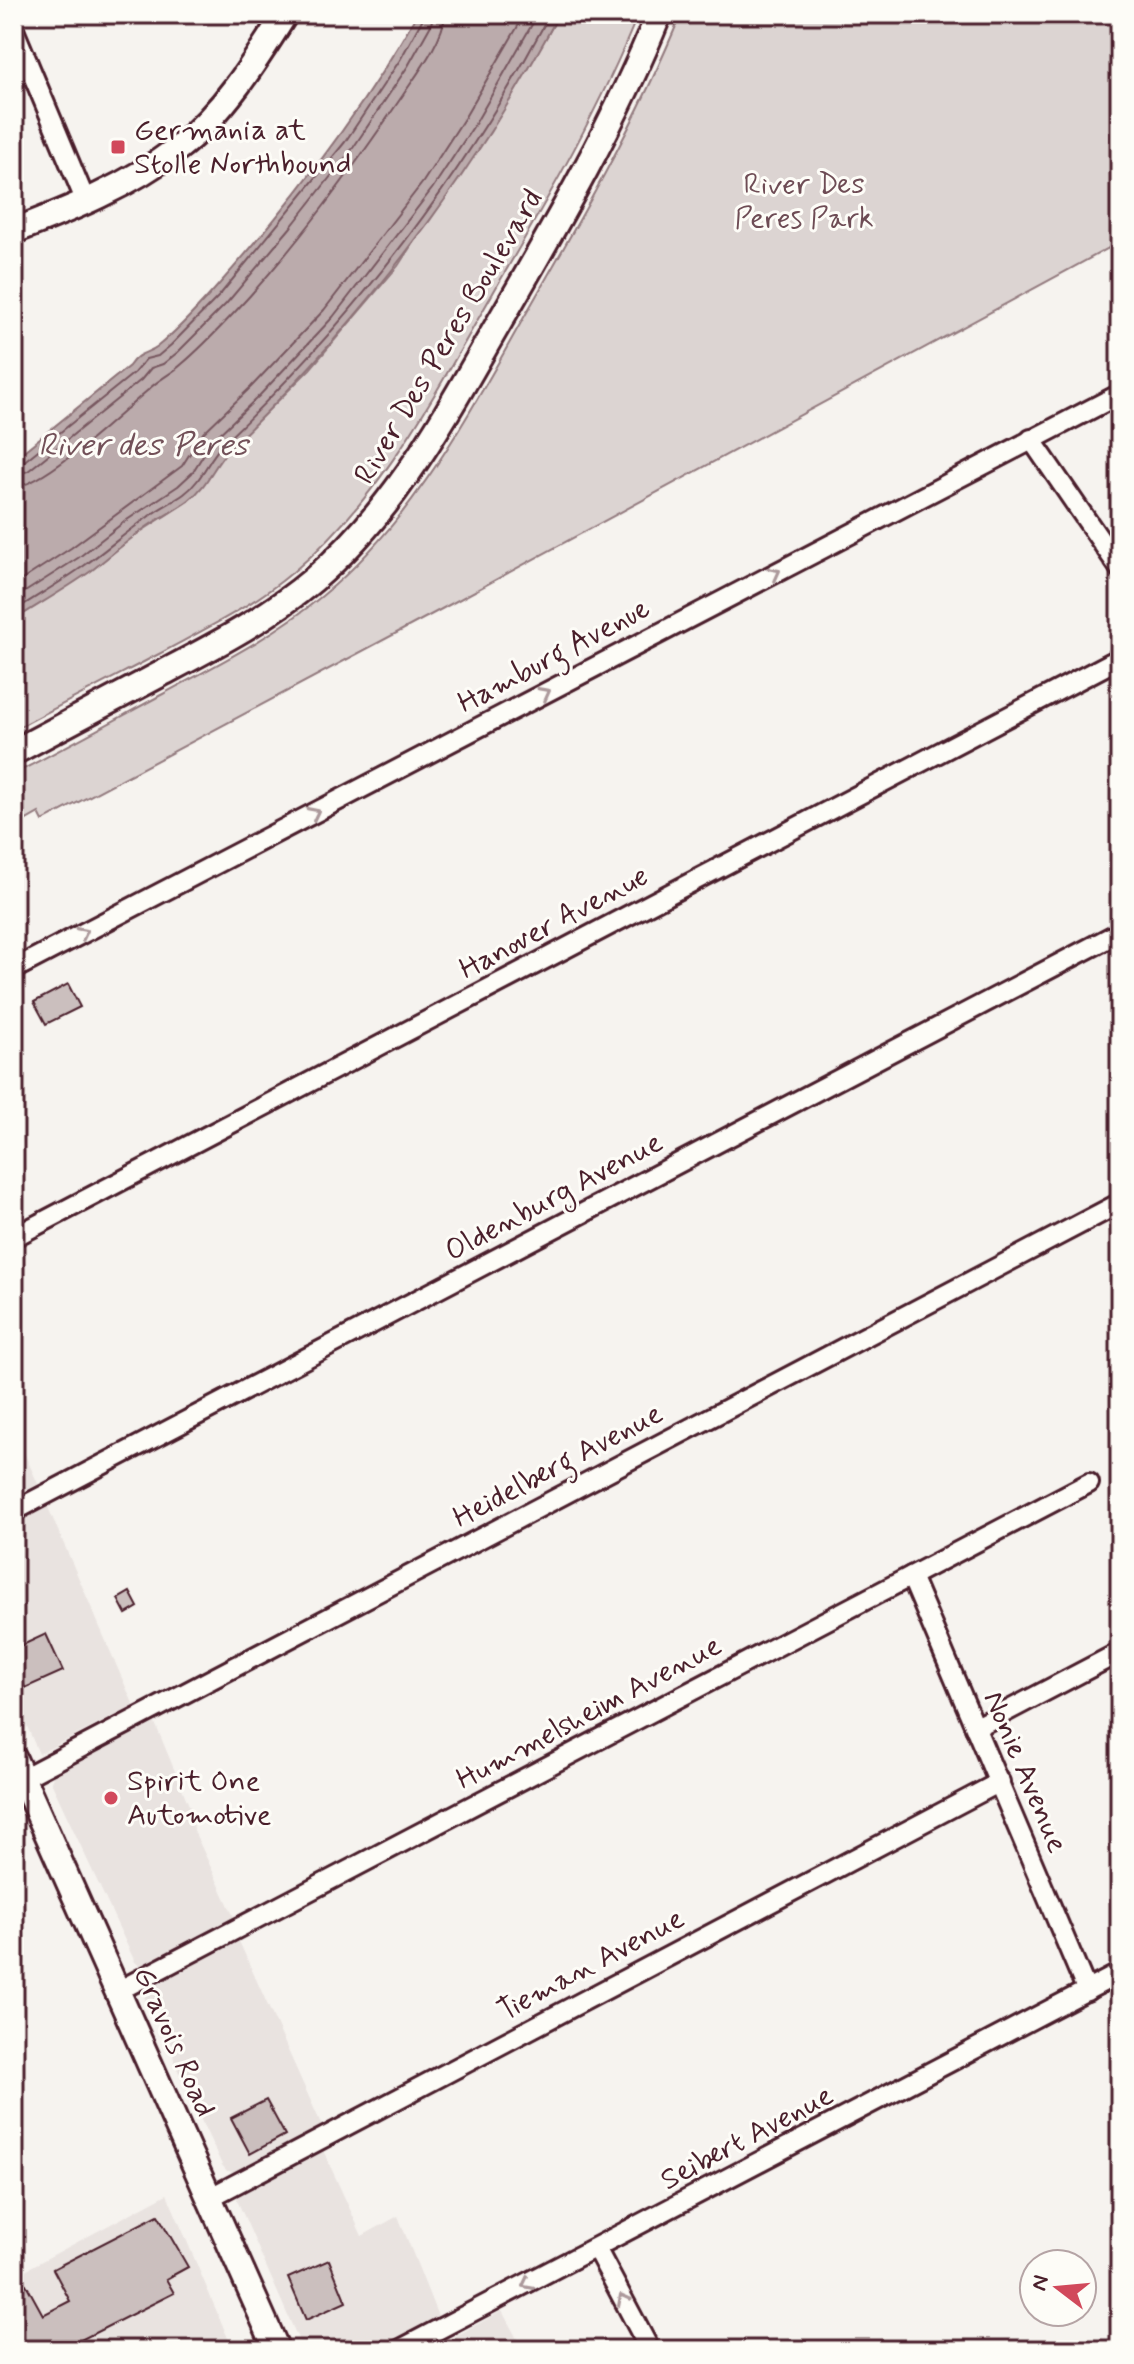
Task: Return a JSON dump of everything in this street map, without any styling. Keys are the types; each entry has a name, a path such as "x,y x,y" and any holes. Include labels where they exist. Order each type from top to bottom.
{"main road":[{"path":"14,231 120,186 153,166 197,131 231,94 285,14"},
{"name":"River Des Peres Boulevard","path":"14,752 259,620 312,581 366,528 401,485 430,441 562,214 620,104 659,14"},
{"name":"Gravois Road","path":"18,1768 277,2350"}],"street":[{"path":"14,30 86,202"},
{"name":"Hamburg Avenue","path":"14,969 1120,394"},
{"path":"1031,439 1120,569"},
{"name":"Hanover Avenue","path":"14,1237 1120,658"},
{"name":"Oldenburg Avenue","path":"14,1511 1120,932"},
{"name":"Heidelberg Avenue","path":"18,1768 1120,1203"},
{"name":"Hummelsheim Avenue","path":"116,1992 1089,1483"},
{"name":"Nonie Avenue","path":"911,1576 1087,1991"},
{"path":"975,1728 1120,1652"},
{"name":"Tieman Avenue","path":"209,2198 1000,1782"},
{"name":"Seibert Avenue","path":"399,2350 1120,1973"},
{"path":"596,2248 650,2350"}],"shaded area":[{"path":"14,1430 38,1484 14,1497"},
{"path":"47,1505 134,1706 39,1754 14,1696 14,1523"},
{"path":"155,1723 193,1815 194,1831 234,1917 141,1967 135,1962 51,1782 54,1774"},
{"path":"238,1939 322,2126 235,2172 227,2171 222,2165 174,2062 173,2049 157,2012 143,1994 146,1987"},
{"path":"322,2148 362,2236 398,2216 439,2319 369,2350 303,2350 237,2200 238,2192"},
{"path":"167,2194 233,2350 14,2350 14,2276"},
{"path":"502,2311 523,2350 430,2350"}],"green space":[{"path":"559,14 638,14 589,121 551,191 428,405 381,477 325,543 262,596 14,730 14,620 89,572 134,536 188,501 225,453 310,369 398,266"},
{"name":"River Des Peres Park","path":"681,14 1120,14 1120,242 43,821 39,813 14,827 14,774 265,637 322,596 383,536 458,431 544,282 627,131"}],"water":[{"name":"River des Peres","path":"417,14 559,14 490,133 412,244 326,349 224,454 201,488 91,571 14,620 14,459 136,358 165,340 208,297 323,157 372,87"}],"building":[{"path":"68,984 80,1007 46,1024 34,1002"},
{"path":"130,1592 138,1607 126,1614 118,1599"},
{"path":"46,1634 63,1671 25,1688 14,1664 14,1649"},
{"path":"266,2100 285,2135 250,2154 231,2118"},
{"path":"158,2215 188,2267 166,2279 174,2293 61,2350 14,2350 14,2290 26,2284 43,2315 70,2301 53,2269"},
{"path":"329,2260 346,2302 306,2320 288,2278"}],"place":[{"name":"Germania at Stolle Northbound","path":"118,147"},
{"name":"Spirit One Automotive","path":"111,1798"}]}
